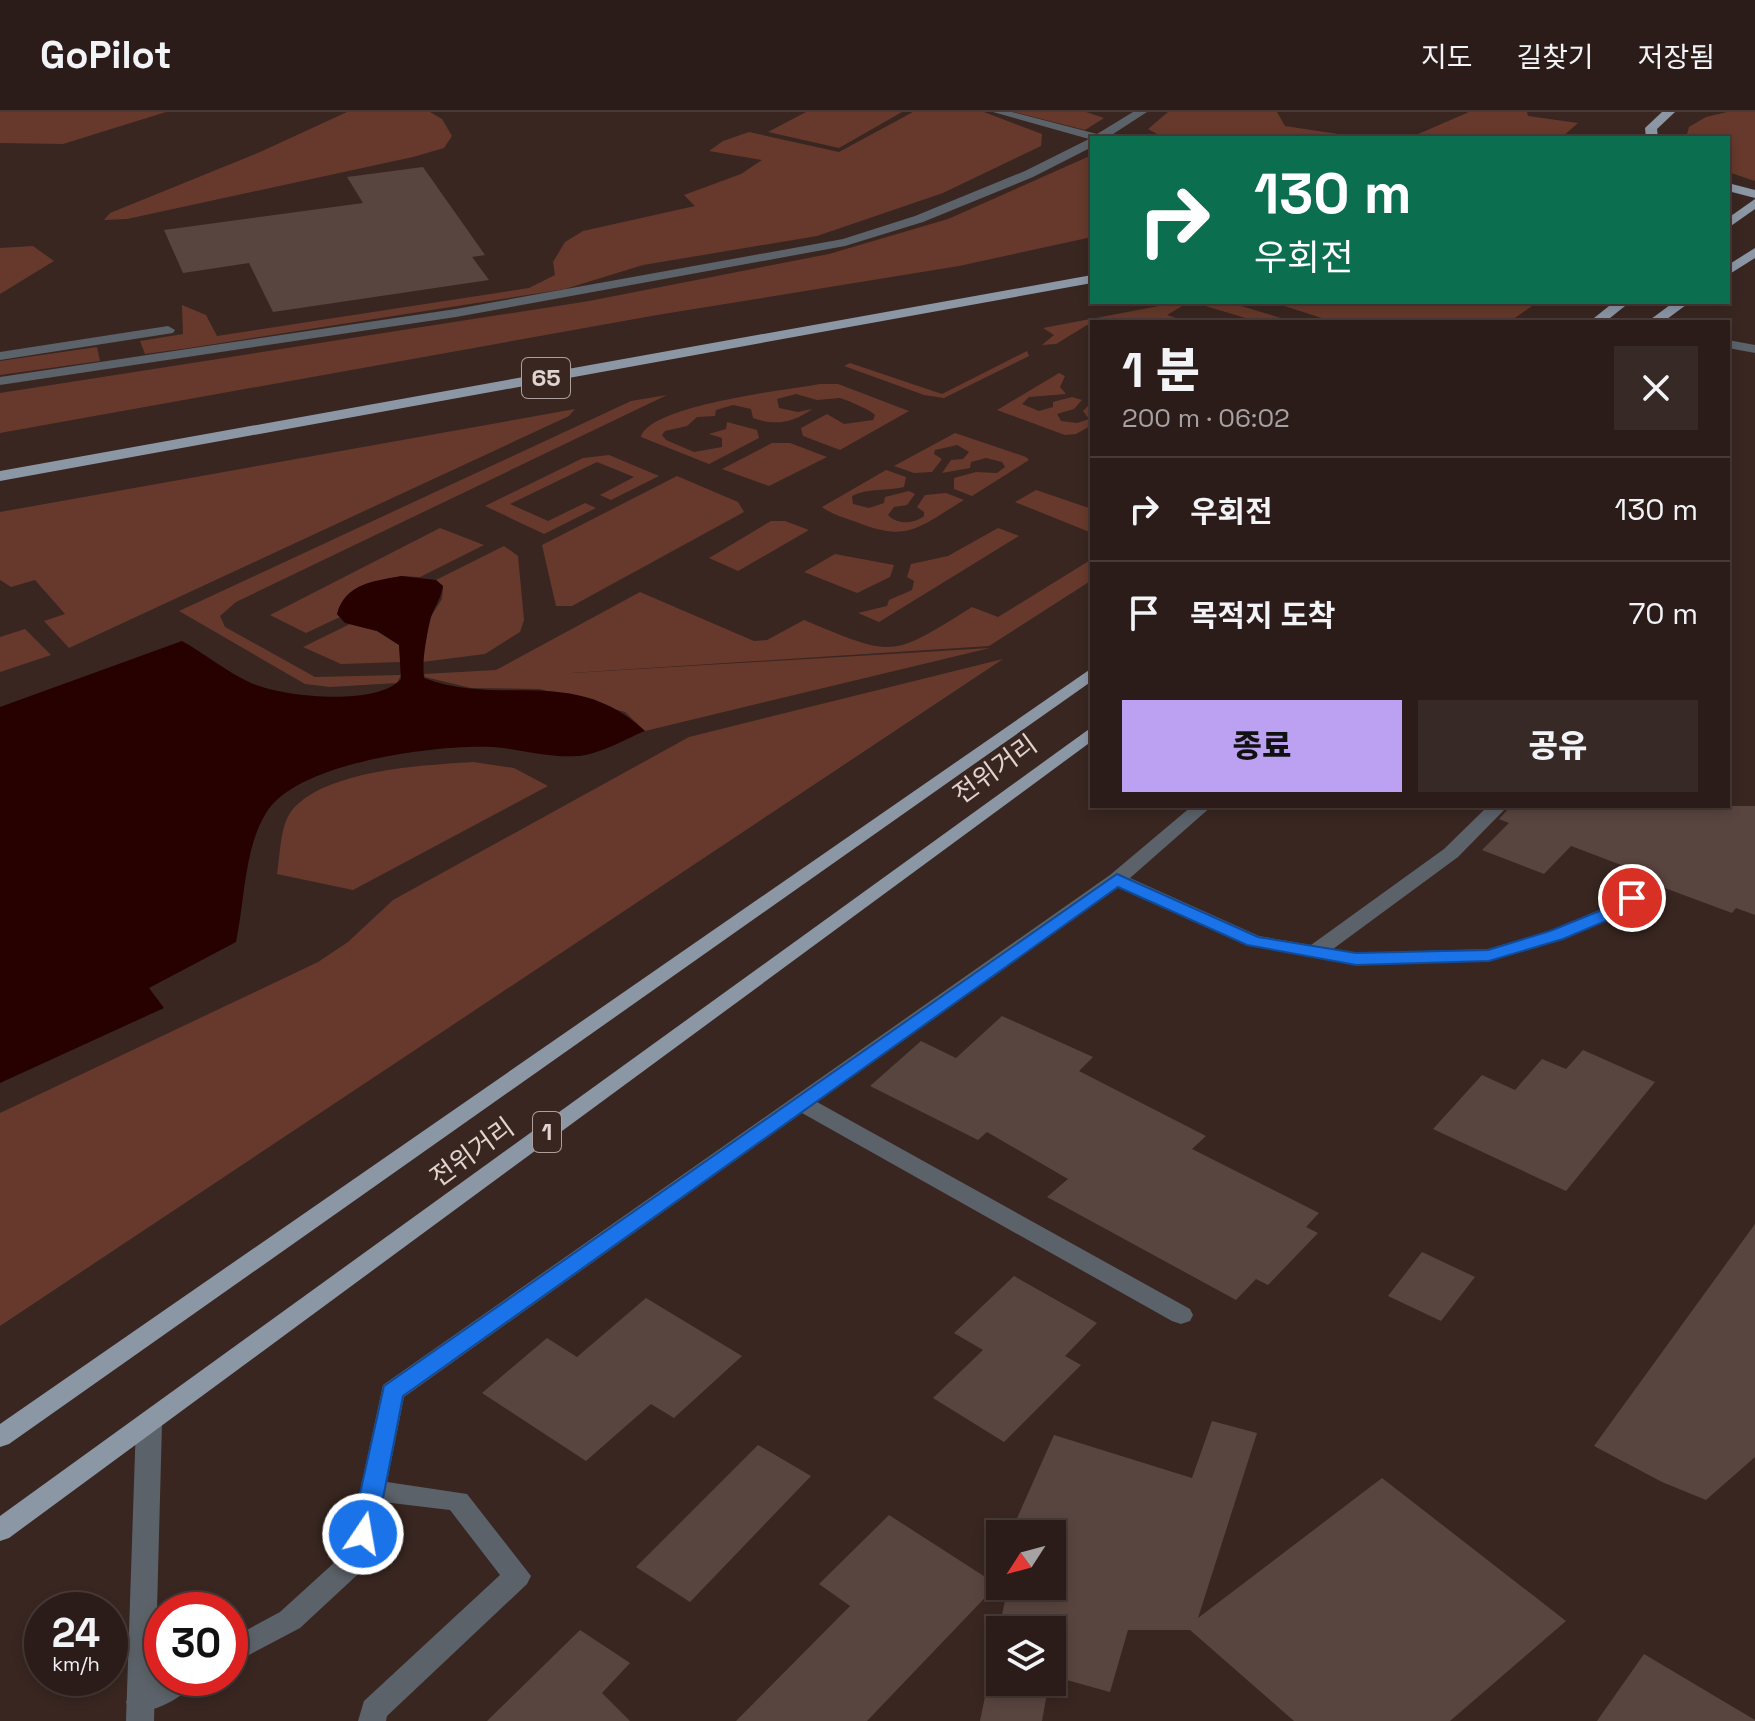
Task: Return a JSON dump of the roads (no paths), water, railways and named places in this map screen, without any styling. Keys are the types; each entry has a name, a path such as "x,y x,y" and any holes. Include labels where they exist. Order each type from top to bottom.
{"main road":[{"path":"1652,136 1651,128 1669,112"},
{"path":"1730,188 1755,194"},
{"path":"1730,222 1755,203"},
{"path":"1730,270 1755,252"},
{"name":"65","path":"0,476 1090,279"},
{"path":"1599,320 1620,304"},
{"path":"1657,320 1680,304"},
{"name":"전위거리","path":"0,1437 1090,674"},
{"name":"전위거리","path":"0,1530 1090,733"}],"street":[{"path":"999,112 1091,136"},
{"path":"1102,136 1141,112"},
{"path":"0,381 456,313 845,242 919,219 1029,174 1090,143"},
{"path":"0,356 168,330"},
{"path":"1730,344 1755,349"},
{"path":"248,1643 290,1620 359,1556 392,1392 1117,879 1201,808"},
{"path":"1315,952 1451,853 1497,808"},
{"path":"1117,879 1254,941 1356,959 1489,955 1557,935 1613,911 1650,884"},
{"path":"801,1103 1181,1315"},
{"path":"140,1712 149,1423"},
{"path":"372,1490 458,1501 517,1576 374,1710 372,1721"},
{"path":"140,1712 161,1696"}]}
